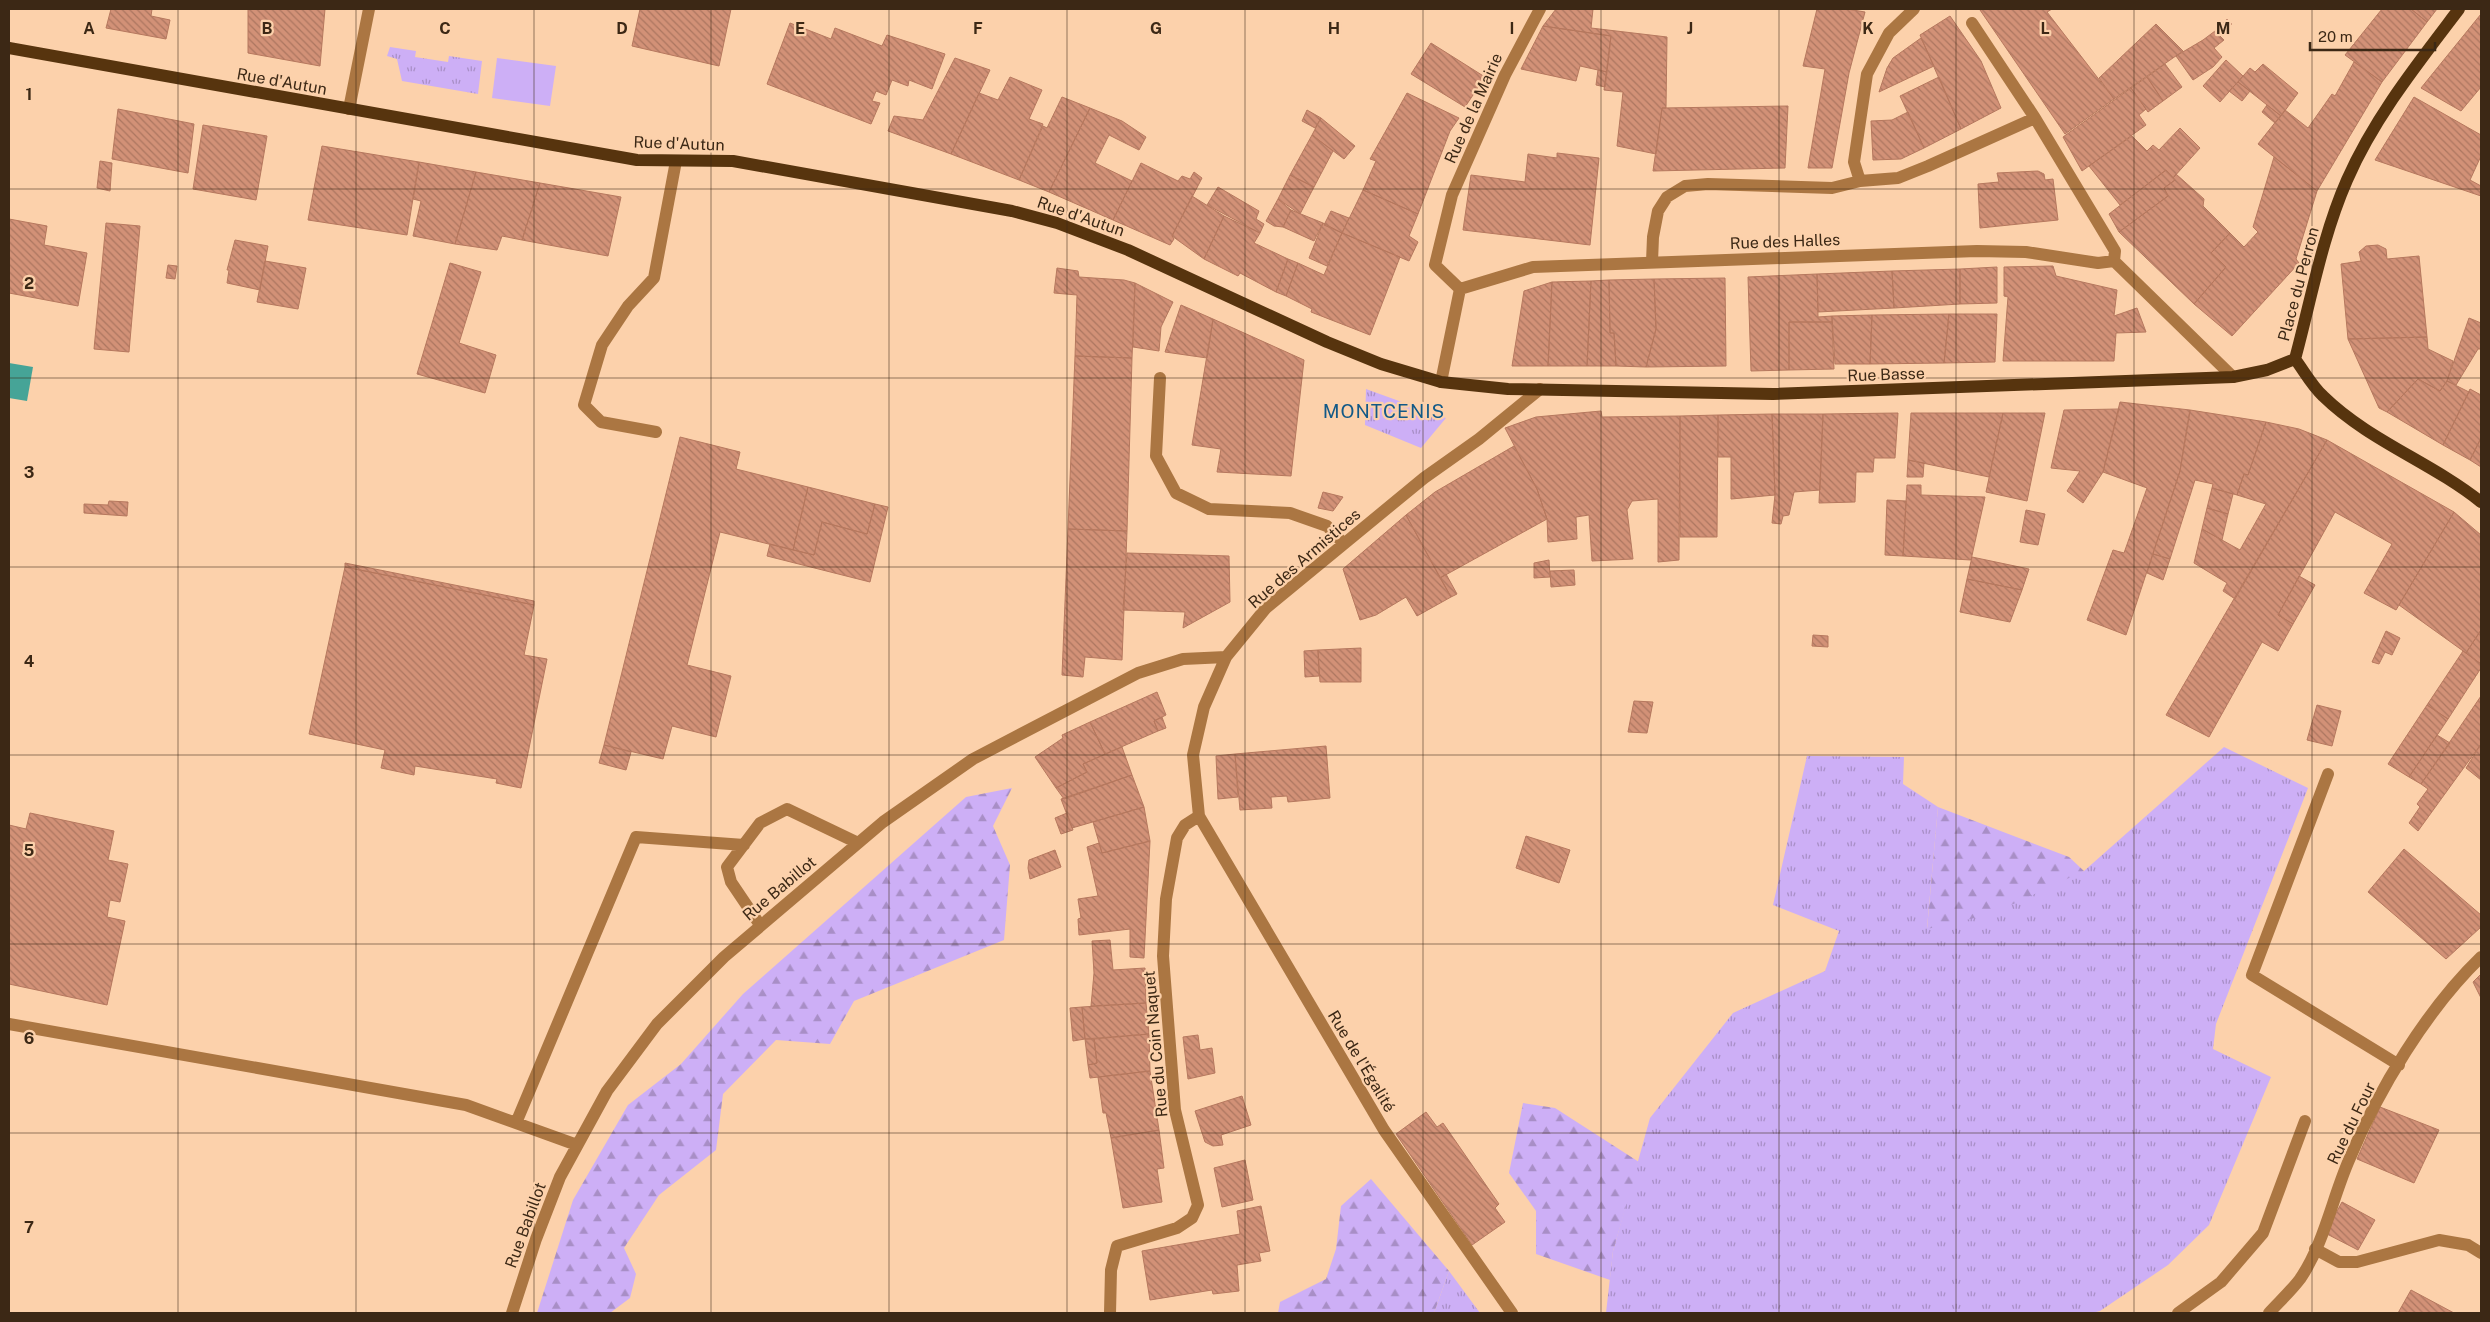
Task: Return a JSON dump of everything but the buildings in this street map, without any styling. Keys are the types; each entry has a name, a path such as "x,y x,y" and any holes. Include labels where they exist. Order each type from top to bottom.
{"main road":[{"name":"Place du Perron","path":"2295,359 2332,218 2364,144 2414,69 2459,9"},
{"name":"Rue d'Autun","path":"9,48 629,159 733,162 928,195 1039,218 1128,250 1327,342 1381,364 1441,382"},
{"name":"Place du Perron","path":"2233,377 2267,370 2295,359"},
{"name":"Place du Perron","path":"2295,359 2322,395 2366,430 2458,483 2481,502"},
{"name":"Rue Basse","path":"1441,382 1508,389 1772,394 2233,377"}],"street":[{"path":"349,109 369,9"},
{"name":"Rue de la Mairie","path":"1460,289 1435,265 1452,195 1505,75 1540,9"},
{"path":"1860,181 1854,162 1867,74 1889,33 1914,9"},
{"path":"1972,23 2035,118 2114,251 2114,261 2233,377"},
{"path":"1652,262 1652,237 1658,211 1667,197 1685,186 1708,184 1832,188 1860,181 1898,178 2035,118"},
{"path":"656,432 601,422 584,406 602,345 628,306 654,278 676,161"},
{"name":"Rue des Halles","path":"1460,289 1533,267 1977,251 2026,252 2098,263 2114,261"},
{"path":"1441,382 1460,289"},
{"path":"1160,378 1156,456 1176,493 1209,509 1290,513 1327,526 1344,544"},
{"name":"Rue des Armistices","path":"1199,816 1193,754 1204,707 1226,657 1266,608 1424,478 1479,440 1540,389"},
{"name":"Rue Babillot","path":"512,1313 529,1257 556,1186 607,1091 657,1024 724,957 883,822 972,759 1138,673 1183,659 1226,657"},
{"path":"2328,774 2252,974 2399,1065"},
{"path":"760,926 732,882 728,867 760,822 787,809 858,843"},
{"name":"Rue du Coin Naquet","path":"1110,1313 1111,1270 1117,1246 1177,1228 1192,1218 1198,1205 1175,1110 1163,956 1166,899 1177,838 1185,825 1199,816"},
{"name":"Rue de l'Égalité","path":"1199,816 1384,1130 1512,1313"},
{"path":"516,1123 636,837 744,845"},
{"name":"Rue du Four","path":"2269,1313 2300,1279 2315,1249 2349,1160 2376,1103 2414,1037 2481,957"},
{"path":"9,1024 466,1105 577,1145"},
{"path":"2178,1313 2221,1282 2263,1233 2305,1122"},
{"path":"2315,1249 2339,1262 2357,1262 2439,1240 2468,1245 2481,1253"}],"green space":[{"path":"390,47 416,51 415,57 448,62 449,56 482,61 478,94 402,81 397,59 387,56"},
{"path":"497,58 556,66 550,106 492,98"},
{"path":"1366,389 1446,418 1421,448 1365,425"},
{"path":"2224,747 2308,788 2216,1024 2213,1049 2271,1077 2209,1225 2168,1265 2100,1311 2092,1313 1606,1313 1613,1251 1650,1118 1733,1013 1825,971 1839,931 1773,905 1807,756 1904,757 1903,784 1938,807 1927,928 2084,871"},
{"path":"1012,788 993,826 1010,865 1004,940 854,1001 830,1044 776,1040 723,1094 716,1150 659,1195 624,1248 636,1274 630,1298 610,1313 537,1313 573,1200 628,1105 681,1064 743,994 966,797"},
{"path":"1938,807 2069,857 2084,871 1992,914 1927,929"},
{"path":"1523,1103 1555,1108 1639,1162 1613,1251 1610,1280 1536,1254 1536,1211 1509,1173"},
{"path":"1371,1179 1449,1271 1434,1313 1278,1313 1280,1302 1326,1279 1336,1249 1341,1206"},
{"path":"1449,1271 1480,1313 1434,1313"}],"water":[{"path":"9,363 33,367 27,401 9,398"}],"district":[{"name":"MONTCENIS","path":"1384,411"}]}
